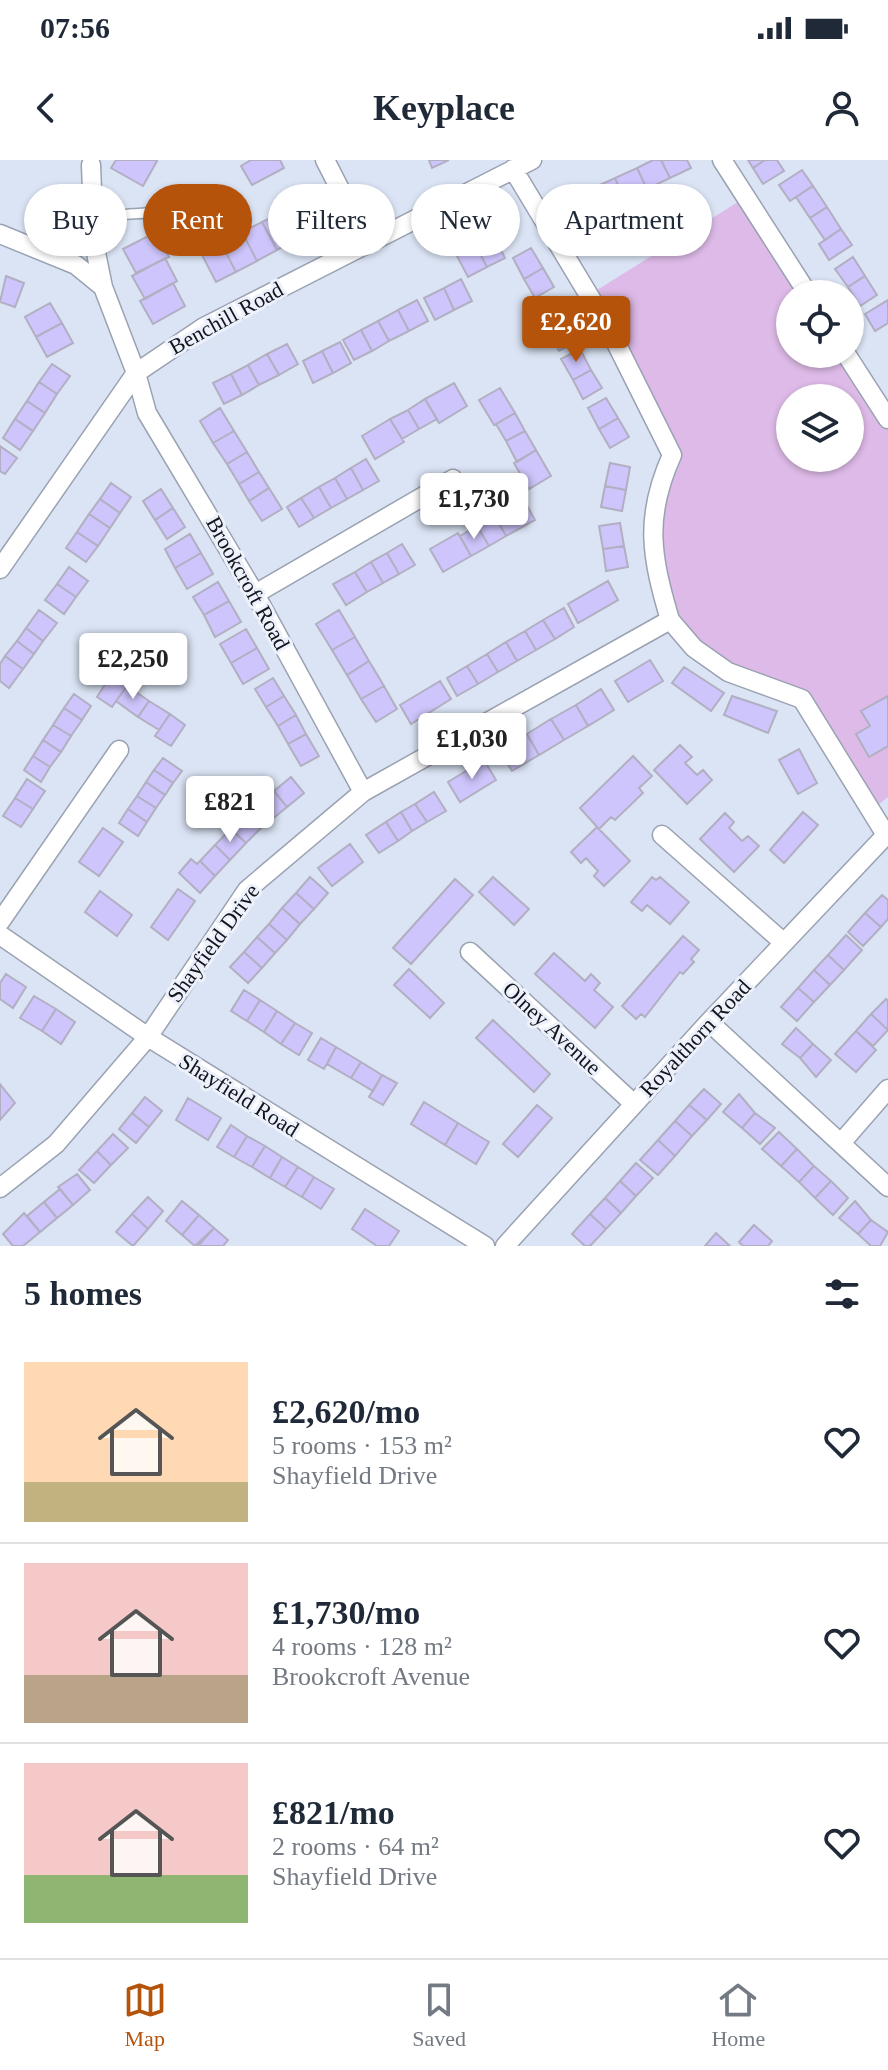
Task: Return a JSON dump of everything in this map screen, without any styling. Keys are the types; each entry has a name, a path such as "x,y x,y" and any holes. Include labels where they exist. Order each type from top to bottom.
{"street":[{"path":"325,160 337,184"},
{"name":"Benchill Road","path":"395,228 532,160"},
{"path":"722,160 799,280"},
{"name":"Brookcroft Road","path":"91,165 92,184"},
{"path":"513,169 608,327 672,455 659,484 652,518 654,567 670,620 694,648 728,672 802,699 887,834"},
{"path":"0,234 76,265 103,287"},
{"name":"Brookcroft Road","path":"97,256 103,287 136,373 147,413 255,594 363,792"},
{"name":"Benchill Road","path":"0,569 109,407 136,373 204,327 340,256"},
{"path":"855,368 888,419"},
{"path":"255,594 453,479"},
{"name":"Shayfield Drive","path":"0,1188 56,1144 148,1037 247,890 363,792 670,620"},
{"path":"0,922 119,750"},
{"name":"Royalthorn Road","path":"505,1246 783,942 887,834"},
{"path":"662,835 783,942"},
{"name":"Shayfield Road","path":"0,935 148,1037 485,1246"},
{"name":"Olney Avenue","path":"470,952 634,1104"},
{"path":"709,1022 888,1187"},
{"path":"841,1143 888,1089"}],"shaded area":[{"path":"746,197 800,280 776,280 776,368 856,368 888,417 888,797 869,812 802,699 694,648 654,567 672,454 589,295 651,256 712,256 712,218"}],"building":[{"path":"116,160 157,161 143,186 111,168"},
{"path":"251,160 280,160 284,168 252,185 241,166"},
{"path":"429,160 449,160 432,168"},
{"path":"653,160 661,160 670,178 657,184 645,184 637,168"},
{"path":"661,160 687,160 691,168 670,178"},
{"path":"748,160 765,160 753,168"},
{"path":"765,160 777,160 784,171 763,184 753,168"},
{"path":"637,168 645,184 618,184 615,178"},
{"path":"802,170 813,186 790,201 779,185"},
{"path":"615,178 618,184 602,184"},
{"path":"813,186 827,207 810,218 796,197"},
{"path":"827,207 841,229 825,240 810,218"},
{"path":"268,219 268,233 262,222"},
{"path":"262,222 268,233 268,255 257,261 252,251 252,227"},
{"path":"841,229 852,245 829,260 819,244"},
{"path":"143,239 143,256 169,257 136,273 127,256 127,247"},
{"path":"531,248 543,268 524,279 513,258"},
{"path":"252,251 257,261 236,272 228,256 252,256"},
{"path":"203,256 228,256 236,272 216,282"},
{"path":"457,256 481,256 487,267 468,277"},
{"path":"481,256 504,256 505,258 487,267"},
{"path":"853,257 865,276 859,280 843,280 835,269"},
{"path":"165,258 177,281 145,299 132,276"},
{"path":"543,268 554,287 535,298 524,279"},
{"path":"6,276 24,283 15,307 0,302"},
{"path":"865,276 877,295 864,303 864,280 859,280"},
{"path":"461,279 472,301 454,310 444,288"},
{"path":"173,283 185,306 153,324 140,301"},
{"path":"444,288 454,310 435,320 424,298"},
{"path":"417,300 428,321 409,331 398,310"},
{"path":"888,300 888,323 875,331 865,314"},
{"path":"556,301 568,321 549,332 538,311"},
{"path":"50,303 62,323 36,337 25,317"},
{"path":"398,310 409,331 389,341 378,321"},
{"path":"378,321 389,341 372,351 361,330"},
{"path":"568,321 579,340 559,351 549,332"},
{"path":"62,323 73,343 47,357 36,337"},
{"path":"361,330 372,351 354,360 343,340"},
{"path":"340,342 351,363 333,373 322,351"},
{"path":"287,344 298,364 279,375 267,354"},
{"path":"580,349 591,370 573,380 561,359"},
{"path":"322,351 333,373 313,383 303,361"},
{"path":"267,354 279,375 259,385 248,365"},
{"path":"52,364 70,376 57,394 39,382"},
{"path":"248,365 259,385 242,395 231,374"},
{"path":"591,370 602,388 583,399 573,380"},
{"path":"231,374 242,395 224,404 213,383"},
{"path":"39,382 57,394 45,413 27,401"},
{"path":"454,383 467,406 439,423 425,399"},
{"path":"500,388 515,413 494,425 479,400"},
{"path":"606,398 618,418 599,429 588,408"},
{"path":"425,399 437,419 419,429 408,410"},
{"path":"27,401 45,413 33,431 15,419"},
{"path":"220,408 234,431 213,443 200,421"},
{"path":"408,410 419,429 402,439 390,419"},
{"path":"515,413 525,431 506,441 496,424"},
{"path":"618,418 629,437 610,448 599,429"},
{"path":"15,419 33,431 20,450 3,438"},
{"path":"390,419 404,442 375,459 362,436"},
{"path":"234,431 247,452 227,464 213,443"},
{"path":"525,431 536,450 517,462 506,441"},
{"path":"0,446 17,458 5,474 0,471"},
{"path":"536,450 551,476 529,489 514,463"},
{"path":"247,452 259,472 239,484 227,464"},
{"path":"366,459 379,481 363,490 351,468"},
{"path":"610,463 630,467 626,490 605,486"},
{"path":"351,468 363,490 347,499 335,478"},
{"path":"259,472 269,488 249,501 239,484"},
{"path":"335,478 347,499 331,508 319,487"},
{"path":"111,483 131,497 120,513 100,499"},
{"path":"605,486 626,490 622,511 601,507"},
{"path":"319,487 331,508 314,518 301,498"},
{"path":"269,488 282,509 262,521 249,501"},
{"path":"161,489 173,508 155,520 143,501"},
{"path":"522,496 535,520 506,536 493,513"},
{"path":"301,498 314,518 299,527 287,507"},
{"path":"100,499 120,513 110,528 89,514"},
{"path":"173,508 185,527 167,539 155,520"},
{"path":"89,514 110,528 98,546 77,532"},
{"path":"495,516 506,536 489,546 477,526"},
{"path":"620,523 624,546 603,549 599,526"},
{"path":"477,526 489,546 471,556 460,536"},
{"path":"77,532 98,546 86,562 66,548"},
{"path":"458,533 471,556 443,572 430,549"},
{"path":"190,534 201,553 175,568 165,549"},
{"path":"402,544 415,565 399,574 387,553"},
{"path":"624,546 628,567 606,571 603,549"},
{"path":"201,553 213,574 187,589 175,568"},
{"path":"387,553 399,574 383,583 371,562"},
{"path":"371,562 383,583 367,592 355,572"},
{"path":"69,567 88,581 76,597 57,584"},
{"path":"355,572 367,592 346,605 333,584"},
{"path":"608,581 618,600 578,623 568,604"},
{"path":"218,582 229,601 204,615 193,597"},
{"path":"57,584 76,597 64,614 45,600"},
{"path":"229,601 241,622 215,637 204,615"},
{"path":"564,608 574,627 555,639 543,620"},
{"path":"39,610 57,623 43,641 26,628"},
{"path":"339,610 355,637 332,650 316,624"},
{"path":"543,620 555,639 536,650 525,631"},
{"path":"26,628 43,641 34,654 17,641"},
{"path":"246,629 257,648 231,663 220,644"},
{"path":"525,631 536,650 517,661 506,642"},
{"path":"355,637 369,661 347,675 332,650"},
{"path":"17,641 34,654 23,669 5,656"},
{"path":"506,642 517,661 498,672 487,654"},
{"path":"257,648 269,669 243,684 231,663"},
{"path":"487,654 498,672 478,684 467,666"},
{"path":"5,656 23,669 9,688 0,681 0,664"},
{"path":"650,660 663,681 628,702 615,681"},
{"path":"369,661 384,686 361,699 347,675"},
{"path":"467,666 478,684 457,696 447,678"},
{"path":"684,667 724,693 711,711 672,683"},
{"path":"111,675 127,686 112,707 97,697"},
{"path":"273,678 284,696 266,707 255,689"},
{"path":"440,681 451,699 411,724 400,705"},
{"path":"127,686 149,701 138,717 116,701"},
{"path":"384,686 397,709 376,722 361,699"},
{"path":"601,689 614,710 588,726 576,705"},
{"path":"74,694 91,706 82,720 64,708"},
{"path":"284,696 296,715 278,726 266,707"},
{"path":"732,696 777,711 768,733 724,715"},
{"path":"888,696 888,746 869,757 856,734 870,726 861,711"},
{"path":"149,701 170,714 159,730 138,717"},
{"path":"576,705 588,726 564,740 551,719"},
{"path":"64,708 82,720 71,736 53,725"},
{"path":"170,714 185,725 171,746 155,736"},
{"path":"296,715 306,734 288,744 278,726"},
{"path":"551,719 564,740 539,755 527,734"},
{"path":"53,725 71,736 61,752 43,740"},
{"path":"306,734 319,756 301,766 288,744"},
{"path":"527,734 539,755 512,771 499,750"},
{"path":"43,740 61,752 50,767 33,756"},
{"path":"680,745 692,757 685,763 697,775 703,770 712,780 687,804 654,770"},
{"path":"799,749 817,783 798,794 779,760"},
{"path":"33,756 50,767 41,782 24,770"},
{"path":"633,756 652,776 639,788 643,793 615,820 611,817 599,829 580,808"},
{"path":"163,758 182,771 173,783 154,770"},
{"path":"484,760 496,780 460,802 448,782"},
{"path":"154,770 173,783 165,795 146,782"},
{"path":"291,777 304,793 287,807 274,791"},
{"path":"27,779 45,791 33,809 15,798"},
{"path":"146,782 165,795 156,808 137,796"},
{"path":"274,791 287,807 270,821 256,806"},
{"path":"434,792 446,811 427,822 415,804"},
{"path":"137,796 156,808 147,822 128,809"},
{"path":"15,798 33,809 21,827 3,816"},
{"path":"415,804 427,822 412,831 401,812"},
{"path":"128,809 147,822 138,836 119,823"},
{"path":"248,812 262,827 246,843 231,829"},
{"path":"401,812 412,831 398,841 386,822"},
{"path":"803,812 818,825 784,863 770,850"},
{"path":"725,813 734,822 729,828 742,841 748,836 759,846 734,872 700,839"},
{"path":"386,822 398,841 379,853 366,835"},
{"path":"597,827 630,861 604,886 594,876 598,871 586,858 581,863 571,852"},
{"path":"103,828 123,842 99,876 79,862"},
{"path":"231,829 246,843 230,860 215,845"},
{"path":"350,844 363,862 332,886 318,868"},
{"path":"215,845 230,860 215,876 200,861"},
{"path":"191,859 197,864 200,861 215,876 200,893 179,873"},
{"path":"310,877 328,893 314,909 296,893"},
{"path":"493,877 529,909 514,925 479,892"},
{"path":"652,877 656,880 660,877 689,902 670,924 647,905 642,911 631,902"},
{"path":"455,879 473,895 411,964 393,948"},
{"path":"178,889 195,901 168,940 151,927"},
{"path":"100,891 132,915 117,936 85,912"},
{"path":"296,893 314,909 300,924 282,908"},
{"path":"882,895 888,900 888,919 881,927 865,913"},
{"path":"282,908 300,924 287,940 269,924"},
{"path":"865,913 881,927 863,946 848,932"},
{"path":"269,924 287,940 275,953 257,937"},
{"path":"846,935 862,950 844,970 828,955"},
{"path":"683,936 699,950 691,959 694,962 683,974 680,972 645,1017 641,1014 636,1019 622,1006"},
{"path":"257,937 275,953 262,968 244,952"},
{"path":"244,952 262,968 248,983 230,967"},
{"path":"554,953 585,981 591,974 600,983 594,990 613,1007 595,1028 535,974"},
{"path":"828,955 844,970 830,985 814,970"},
{"path":"409,969 444,1003 430,1018 394,985"},
{"path":"814,970 830,985 814,1002 798,988"},
{"path":"6,974 26,987 13,1008 0,999 0,983"},
{"path":"798,988 814,1002 797,1021 781,1007"},
{"path":"244,990 260,1000 247,1021 231,1011"},
{"path":"34,996 56,1009 42,1031 20,1018"},
{"path":"886,999 888,1001 888,1030 871,1014"},
{"path":"260,1000 277,1011 264,1032 247,1021"},
{"path":"56,1009 75,1022 61,1044 42,1031"},
{"path":"277,1011 295,1023 281,1044 264,1032"},
{"path":"871,1014 888,1030 873,1046 856,1031"},
{"path":"493,1020 550,1074 534,1092 476,1038"},
{"path":"295,1023 312,1033 299,1055 281,1044"},
{"path":"796,1028 813,1044 800,1058 782,1044"},
{"path":"856,1031 876,1050 856,1072 835,1054"},
{"path":"321,1038 336,1047 324,1069 308,1060"},
{"path":"813,1044 831,1060 816,1077 800,1058"},
{"path":"336,1047 361,1062 351,1078 327,1064"},
{"path":"361,1062 382,1075 373,1091 351,1078"},
{"path":"382,1075 397,1083 383,1105 369,1097"},
{"path":"0,1084 15,1103 0,1120"},
{"path":"704,1089 721,1104 707,1120 689,1105"},
{"path":"739,1094 755,1113 742,1128 723,1112"},
{"path":"145,1097 162,1111 149,1127 132,1113"},
{"path":"188,1098 221,1118 208,1140 176,1120"},
{"path":"424,1102 458,1123 445,1145 411,1124"},
{"path":"537,1105 552,1118 518,1157 503,1144"},
{"path":"689,1105 707,1120 692,1136 675,1121"},
{"path":"132,1113 149,1127 136,1143 119,1129"},
{"path":"755,1113 775,1128 760,1144 742,1128"},
{"path":"675,1121 692,1136 675,1156 658,1140"},
{"path":"458,1123 489,1142 476,1164 445,1145"},
{"path":"231,1125 247,1136 234,1157 217,1147"},
{"path":"779,1132 797,1149 781,1166 762,1149"},
{"path":"113,1134 128,1148 111,1165 97,1151"},
{"path":"247,1136 265,1146 252,1167 234,1157"},
{"path":"658,1140 675,1156 658,1175 640,1160"},
{"path":"265,1146 282,1157 270,1178 252,1167"},
{"path":"797,1149 814,1166 799,1182 781,1166"},
{"path":"97,1151 111,1165 94,1183 79,1170"},
{"path":"282,1157 298,1167 285,1187 270,1178"},
{"path":"636,1163 653,1178 636,1196 620,1181"},
{"path":"814,1166 831,1181 815,1198 799,1182"},
{"path":"298,1167 314,1177 302,1197 285,1187"},
{"path":"77,1174 90,1190 73,1205 58,1187"},
{"path":"314,1177 334,1189 321,1209 302,1197"},
{"path":"620,1181 636,1196 621,1213 605,1198"},
{"path":"831,1181 848,1198 833,1215 815,1198"},
{"path":"60,1189 73,1205 57,1218 44,1202"},
{"path":"148,1197 163,1211 148,1229 132,1214"},
{"path":"605,1198 621,1213 606,1229 590,1214"},
{"path":"182,1201 199,1215 182,1235 166,1221"},
{"path":"855,1201 871,1220 858,1234 839,1218"},
{"path":"44,1202 57,1218 40,1232 27,1216"},
{"path":"365,1209 399,1231 389,1246 377,1246 352,1229"},
{"path":"24,1213 40,1232 23,1246 13,1246 3,1234"},
{"path":"132,1214 148,1229 133,1246 116,1232"},
{"path":"590,1214 606,1229 590,1246 585,1246 572,1234"},
{"path":"199,1215 214,1228 195,1246 182,1235"},
{"path":"871,1220 888,1232 880,1246 871,1246 858,1234"},
{"path":"754,1225 772,1241 768,1246 743,1246 739,1242"},
{"path":"214,1228 228,1240 223,1246 198,1246"},
{"path":"716,1233 730,1246 705,1246"}]}
